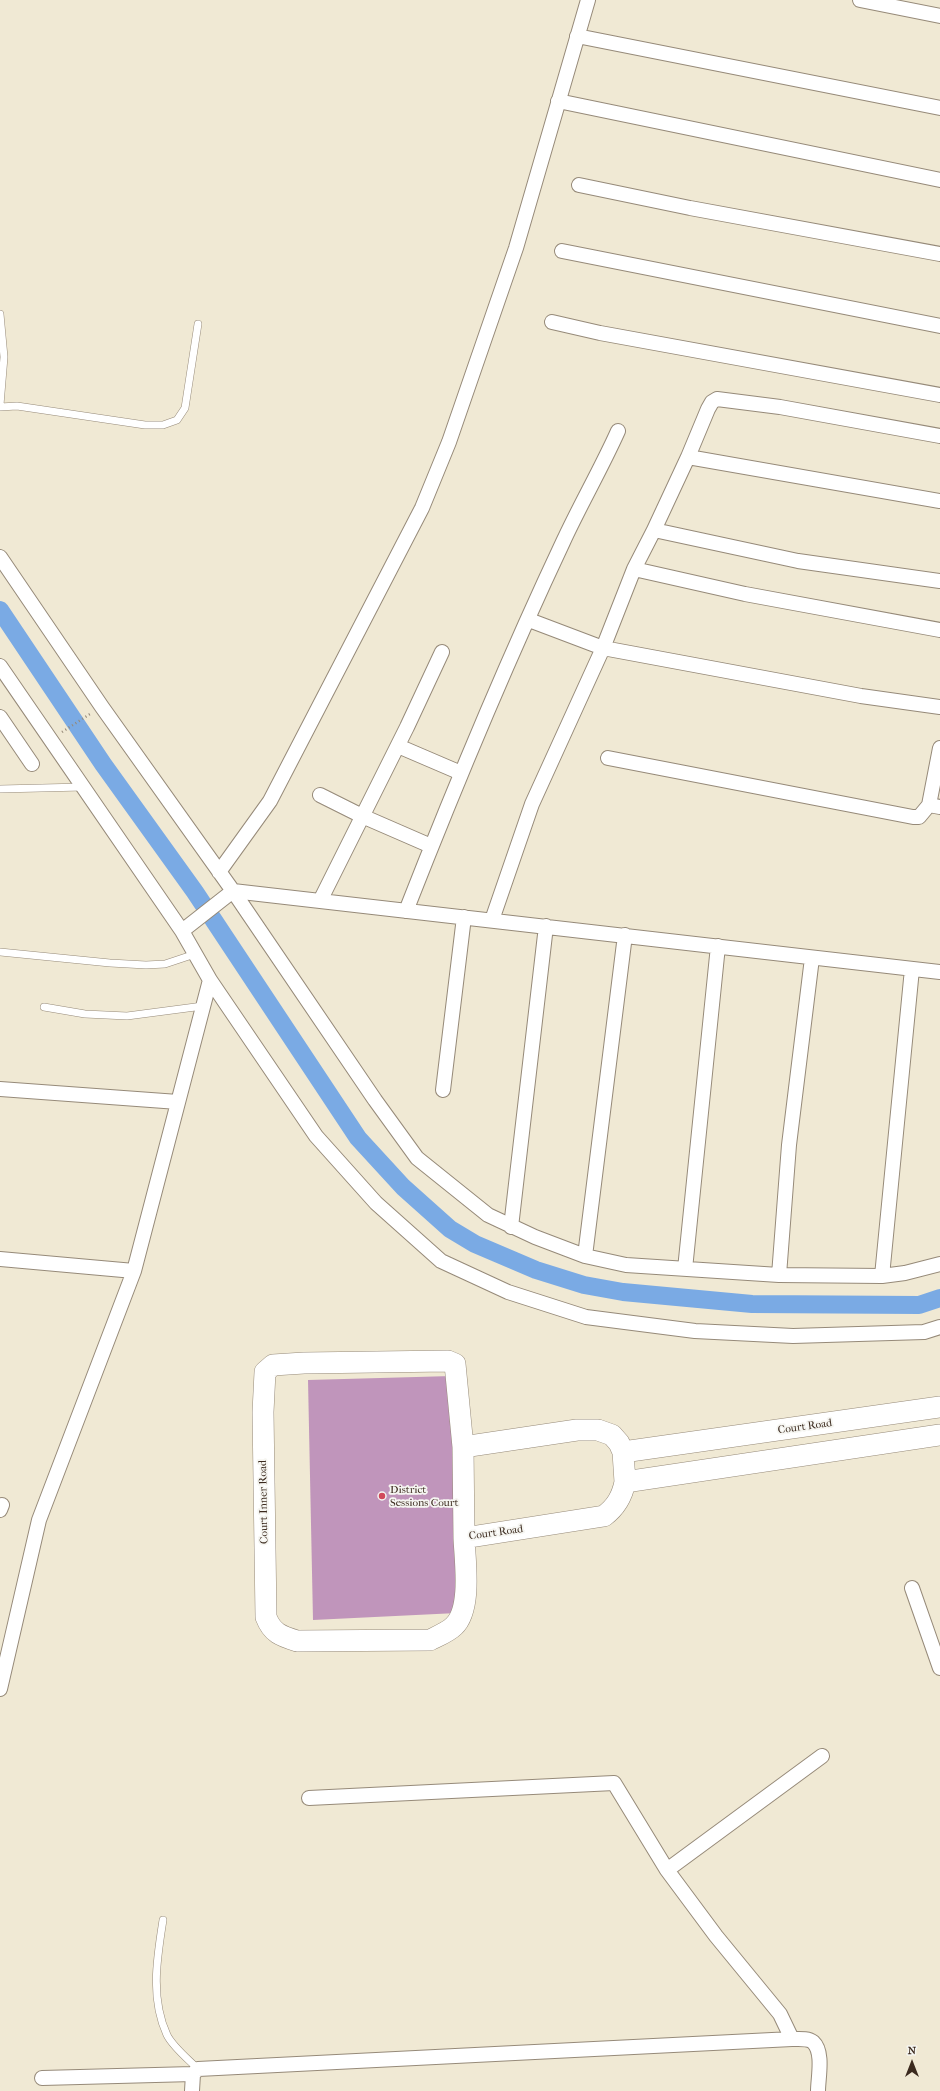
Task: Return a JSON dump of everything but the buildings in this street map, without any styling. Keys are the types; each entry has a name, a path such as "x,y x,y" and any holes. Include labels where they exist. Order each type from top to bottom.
{"street":[{"path":"219,872 270,801 422,508 449,442 516,248 588,0"},
{"path":"860,0 940,16"},
{"path":"577,36 940,108"},
{"path":"558,101 940,180"},
{"path":"579,185 690,208 940,254"},
{"path":"562,251 940,326"},
{"path":"552,322 600,333 940,395"},
{"path":"492,920 532,804 603,648 634,569 654,530 712,402 717,399 780,407 940,436"},
{"path":"406,910 461,773 563,542 618,431"},
{"path":"688,456 940,501"},
{"path":"654,530 798,561 940,581"},
{"path":"0,557 102,707 233,891 375,1100 417,1158 488,1215 512,1227 585,1256 626,1265 779,1275 882,1276 905,1273 940,1264"},
{"path":"634,569 745,594 940,630"},
{"path":"529,620 603,648 861,696 940,707"},
{"path":"320,901 398,746 442,652"},
{"path":"0,666 182,931 210,980 268,1068 316,1136 376,1203 441,1261 508,1292 586,1317 695,1331 793,1336 924,1332 940,1327"},
{"path":"0,717 32,764"},
{"path":"398,746 461,773"},
{"path":"608,758 919,817 934,806 940,748"},
{"path":"320,795 362,816 431,846"},
{"path":"182,931 233,891 940,972"},
{"path":"443,1090 464,917"},
{"path":"512,1227 546,926"},
{"path":"585,1256 625,935"},
{"path":"685,1269 718,946"},
{"path":"779,1275 789,1145 812,958"},
{"path":"882,1276 912,969"},
{"path":"0,1689 39,1520 134,1271 210,980"},
{"path":"0,1089 178,1102"},
{"path":"0,1259 134,1271"},
{"name":"Court Inner Road","path":"463,1447 455,1364 448,1361 304,1363 272,1365 264,1372 263,1412 266,1617 270,1628 276,1634 297,1641 430,1640 454,1626 463,1609 466,1585 464,1538"},
{"name":"Court Road","path":"623,1452 940,1407"},
{"name":"Court Road","path":"577,1430 598,1430 612,1435 619,1443 623,1452 625,1482 619,1500 614,1508 604,1516 464,1538 463,1447 577,1430"},
{"path":"625,1482 940,1435"},
{"path":"912,1588 940,1668"},
{"path":"667,1870 822,1756"},
{"path":"309,1798 614,1783 667,1870 716,1936 780,2014 792,2039"},
{"path":"42,2078 195,2072 792,2039 812,2041 818,2048 818,2091"},
{"path":"192,2091 195,2072"}],"lane":[{"path":"0,314 4,358 0,406 17,406 145,425 163,425 177,420 185,408 198,324"},
{"path":"0,788 83,787"},
{"path":"0,952 110,963 146,965 165,964 195,954"},
{"path":"44,1007 85,1014 127,1016 203,1006"},
{"path":"163,1920 156,1960 156,2002 168,2036 195,2072"}],"path":[{"path":"62,732 87,716"}],"waterway":[{"path":"0,610 103,764 195,892 358,1138 403,1187 450,1229 475,1244 536,1270 584,1285 623,1292 752,1304 919,1305 940,1298"}],"place":[{"name":"District Sessions Court","path":"382,1496"}]}
